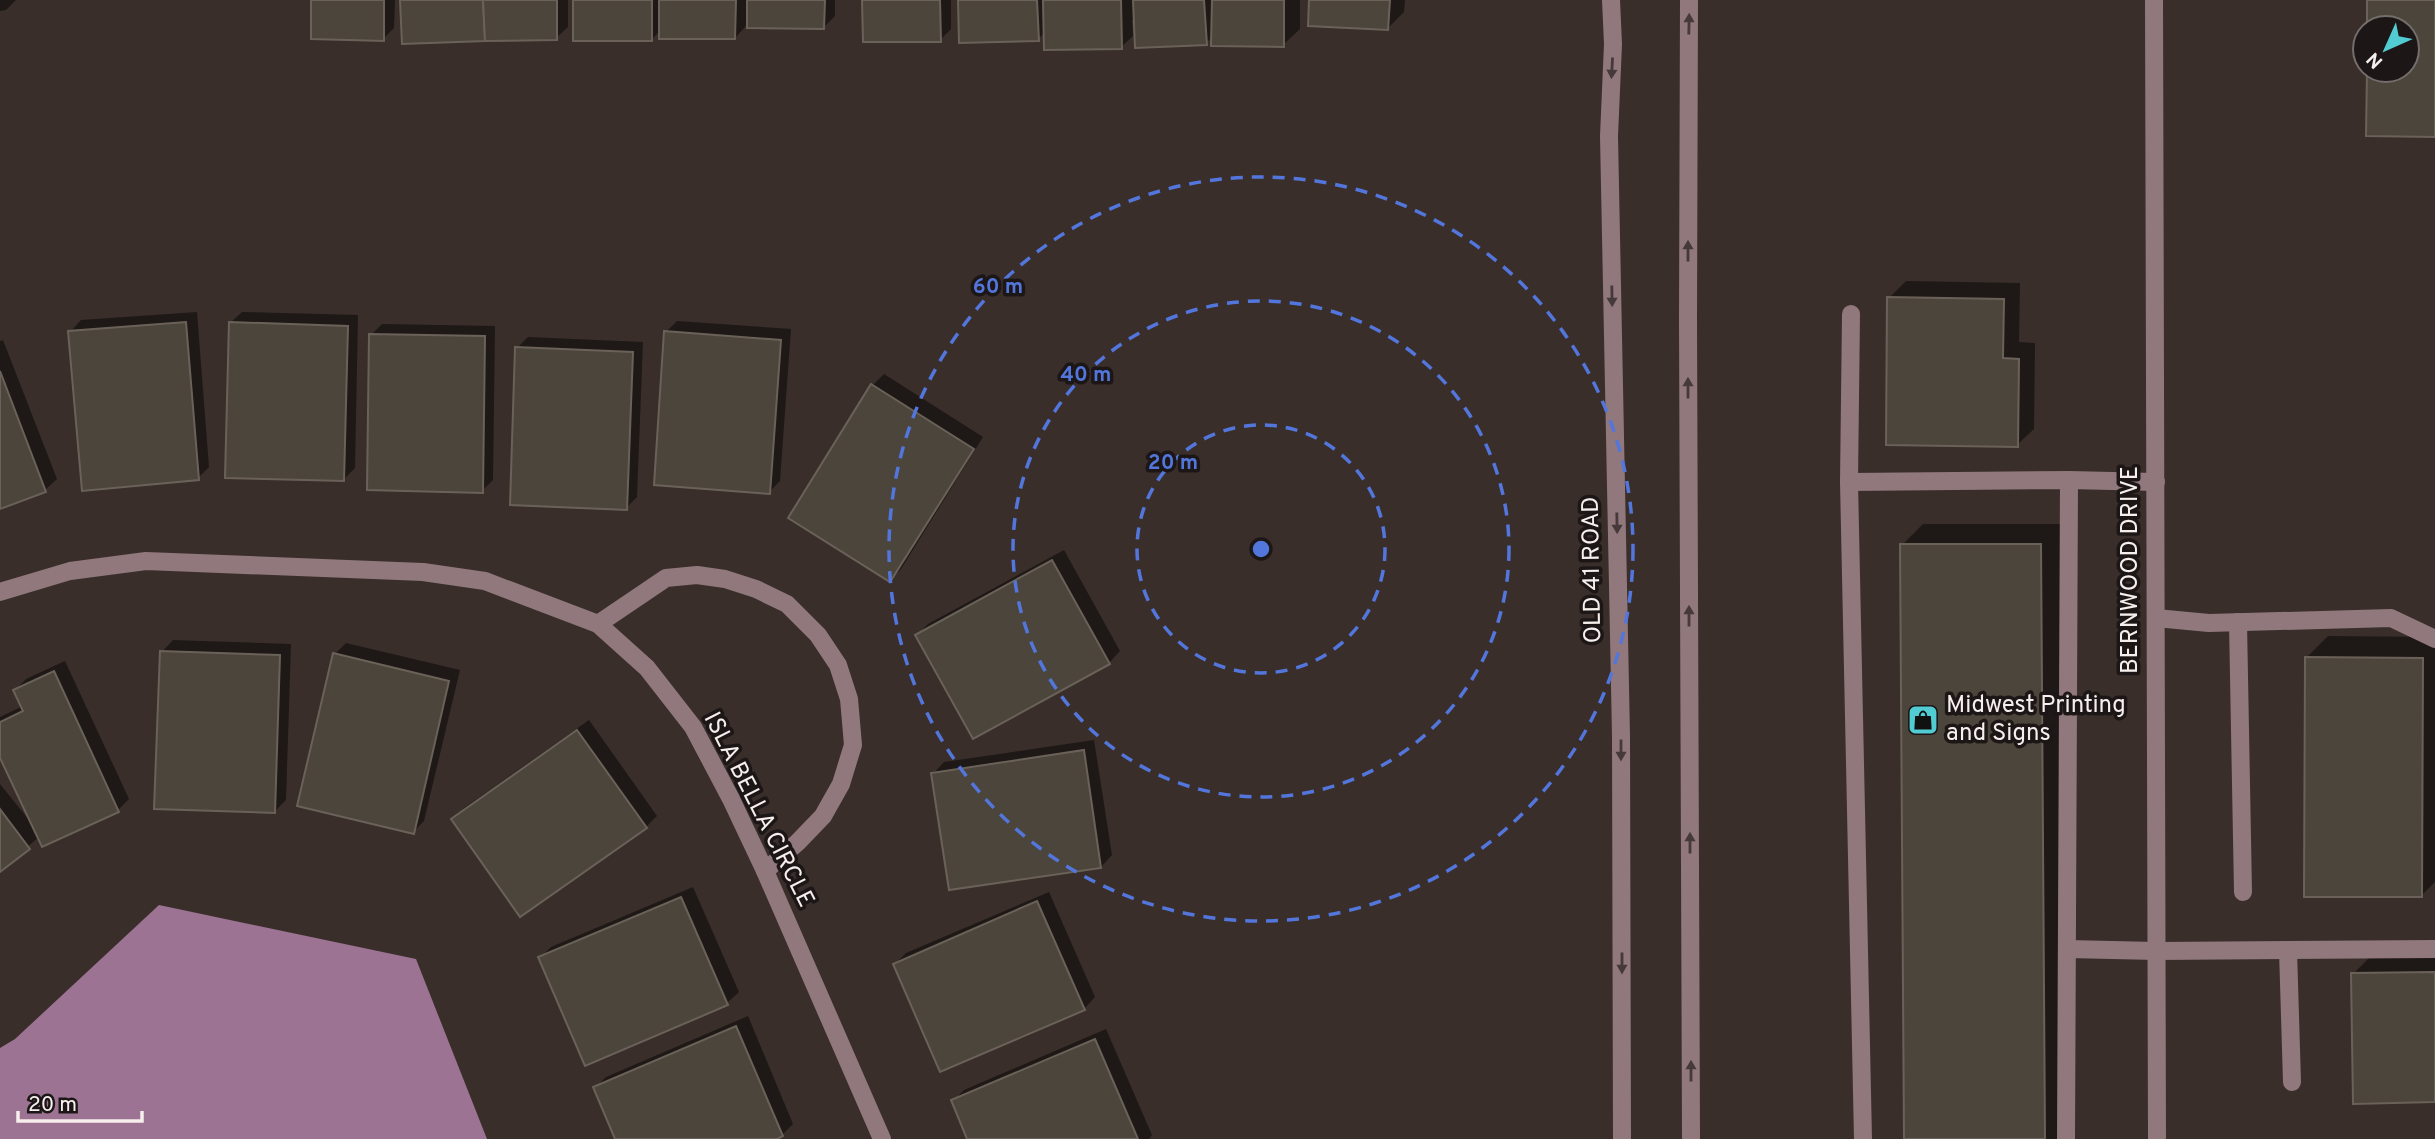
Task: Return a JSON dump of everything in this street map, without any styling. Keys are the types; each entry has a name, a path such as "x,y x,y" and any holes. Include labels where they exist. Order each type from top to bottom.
{"street":[{"name":"OLD 41 ROAD","path":"1611,0 1614,44 1609,136 1621,736 1622,1139"},
{"path":"1689,0 1691,1139"},
{"name":"BERNWOOD DRIVE","path":"2154,0 2157,1139"},
{"path":"1851,314 1849,482 1863,1139"},
{"path":"2066,1139 2069,480"},
{"path":"1849,482 2155,482"},
{"name":"ISLA BELLA CIRCLE","path":"0,592 70,571 146,561 423,572 485,582 598,624 647,668 693,727 765,871 882,1139"},
{"path":"598,624 666,579 697,575 725,579 756,589 787,604 818,635 838,665 849,699 853,745 841,784 822,816 765,871"},
{"path":"2156,618 2208,623 2391,618 2435,639"},
{"path":"2238,622 2243,892"},
{"path":"2067,949 2435,949"},
{"path":"2288,950 2292,1082"}],"shaded area":[{"path":"159,905 416,959 487,1139 0,1139 0,1048 15,1039"}],"building":[{"path":"311,0 384,0 384,41 311,39"},
{"path":"400,0 483,0 485,41 402,44"},
{"path":"483,0 557,0 557,40 485,41"},
{"path":"573,0 652,0 652,41 573,41"},
{"path":"659,0 736,0 735,39 659,39"},
{"path":"747,0 825,0 824,29 747,28"},
{"path":"862,0 940,0 941,42 863,42"},
{"path":"958,0 1037,0 1039,41 959,43"},
{"path":"1043,0 1121,0 1122,49 1044,50"},
{"path":"1133,0 1204,0 1207,45 1135,48"},
{"path":"1212,0 1284,0 1284,47 1211,46"},
{"path":"1309,0 1390,0 1388,30 1308,26"},
{"path":"2367,0 2435,0 2435,137 2366,136 2367,84 2421,84 2421,14 2367,14"},
{"path":"1887,297 2004,299 2003,358 2019,359 2018,447 1886,445"},
{"path":"186,322 199,480 82,491 68,331"},
{"path":"229,322 348,326 344,481 225,478"},
{"path":"664,331 781,340 770,494 654,485"},
{"path":"369,334 485,336 483,493 367,490"},
{"path":"515,347 633,352 627,510 510,505"},
{"path":"0,371 46,492 0,509"},
{"path":"871,384 974,449 890,582 788,518"},
{"path":"1900,544 2041,544 2045,1139 1904,1139"},
{"path":"1052,560 1110,664 973,739 915,635"},
{"path":"160,651 280,655 275,813 154,809"},
{"path":"333,653 449,681 414,834 297,806"},
{"path":"2305,657 2423,658 2422,897 2304,897"},
{"path":"54,671 119,812 42,847 0,758 0,722 23,711 13,690"},
{"path":"577,730 647,828 520,917 451,819"},
{"path":"1084,750 1101,868 949,890 931,773"},
{"path":"0,809 30,849 0,872"},
{"path":"681,897 728,1005 585,1066 538,957"},
{"path":"1037,901 1085,1010 940,1072 893,964"},
{"path":"2435,972 2435,1102 2353,1104 2351,973"},
{"path":"736,1026 783,1136 777,1139 615,1139 593,1087"},
{"path":"1095,1039 1138,1139 967,1139 951,1100"}],"place":[{"name":"Midwest Printing and Signs","path":"1923,720"}]}
